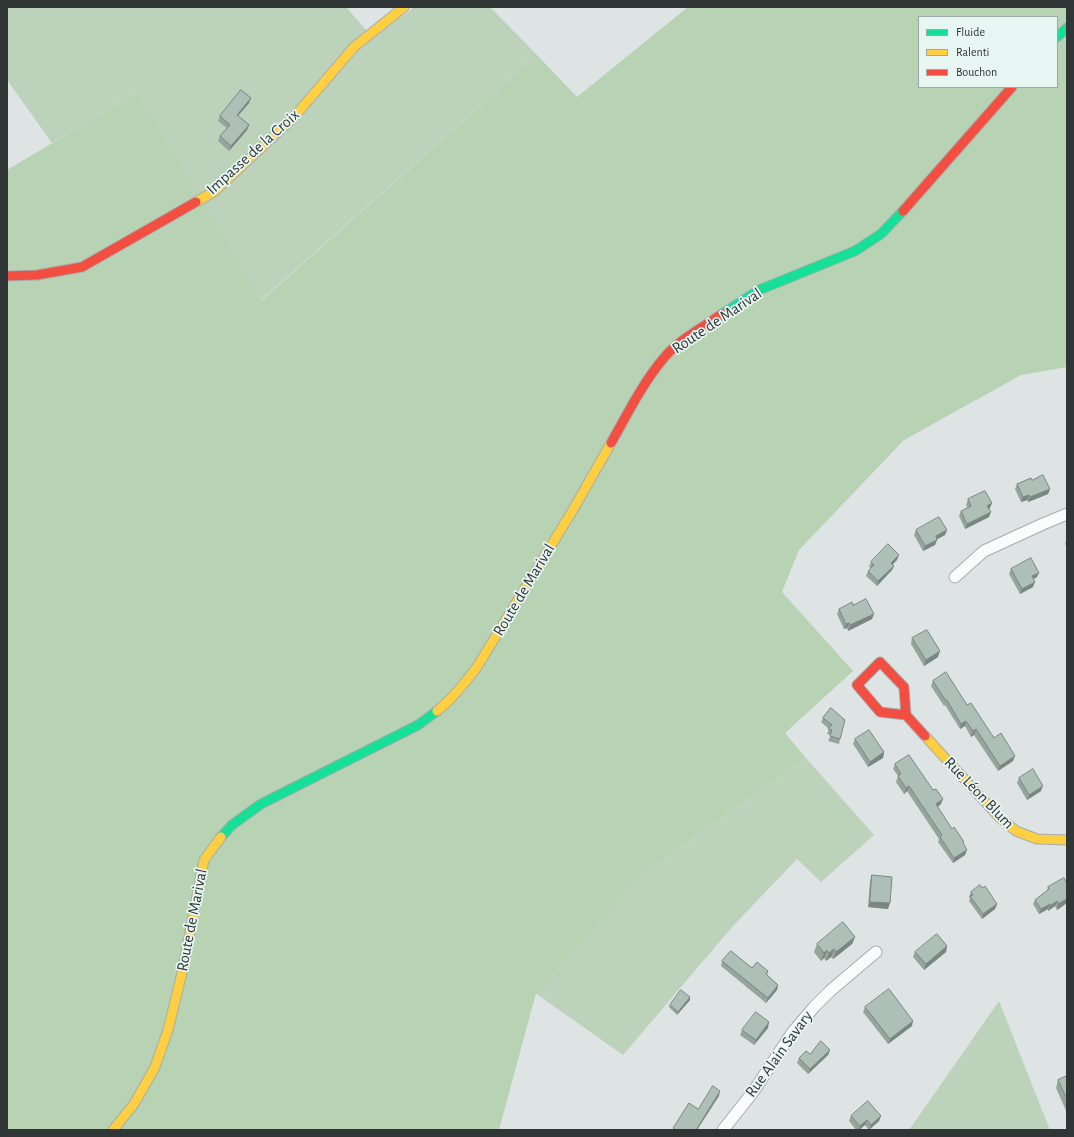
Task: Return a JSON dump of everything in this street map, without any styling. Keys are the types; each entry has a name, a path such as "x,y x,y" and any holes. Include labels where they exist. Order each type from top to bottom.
{"main road":[{"name":"Impasse de la Croix","path":"7,276 37,275 82,266 215,191 294,117 354,47 404,7"},
{"path":"1058,37 1067,28"},
{"name":"Route de Marival","path":"113,1130 134,1104 155,1067 168,1030 182,973 204,860 214,845 232,825 261,804 418,725 447,704 477,667 570,514 627,414 650,376 663,358 678,344 700,328 759,290 855,251 881,234 920,193 1011,88"},
{"path":"880,662 904,687 906,715 880,712 856,685 880,662"},
{"name":"Rue Léon Blum","path":"906,715 999,817 1016,832 1037,839 1067,840"}],"street":[{"path":"955,577 984,551 1067,514"},
{"name":"Rue Alain Savary","path":"723,1130 753,1092 792,1032 830,991 876,952"}],"green space":[{"path":"7,7 346,7 373,38 414,7 490,7 537,55 260,301 138,92 52,143 7,80"},
{"path":"688,7 1067,7 1067,367 1021,375 904,440 799,550 782,592 853,671 785,733 806,758 646,871 536,993 499,1130 7,1130 7,170 138,92 261,301 537,55 577,97"},
{"path":"806,758 874,835 821,882 797,859 733,926 623,1055 535,993 646,871"},
{"path":"999,1001 1050,1130 909,1130"}],"building":[{"path":"241,90 251,98 237,115 249,125 231,146 220,136 230,125 220,116"},
{"path":"1043,475 1050,489 1030,497 1029,495 1023,497 1017,484"},
{"path":"985,491 992,503 987,506 991,512 967,524 961,511 971,506 968,499"},
{"path":"939,517 947,530 936,536 937,540 925,546 916,530"},
{"path":"888,544 899,555 891,563 894,566 878,581 868,571 874,565 871,562"},
{"path":"1031,558 1039,573 1032,576 1035,582 1022,589 1011,569"},
{"path":"866,599 874,614 850,625 849,623 846,624 839,609 852,602 853,605"},
{"path":"927,630 940,651 926,660 912,638"},
{"path":"946,672 967,705 971,703 994,738 1001,733 1015,756 1000,766 976,729 973,731 966,721 961,724 947,700 946,701 933,681"},
{"path":"831,708 845,720 840,739 830,736 832,730 828,729 832,725 823,718"},
{"path":"869,730 884,752 870,762 855,739"},
{"path":"909,755 933,790 936,789 943,799 936,804 952,829 954,827 964,842 963,843 967,850 954,858 940,837 942,835 909,786 906,788 898,776 901,774 895,764"},
{"path":"1033,769 1043,786 1029,795 1019,778"},
{"path":"872,875 892,877 890,903 870,902"},
{"path":"1064,878 1067,883 1067,899 1058,904 1057,901 1050,906 1050,904 1041,909 1035,900 1049,889 1048,887"},
{"path":"980,885 982,888 985,886 997,904 983,914 970,896 973,895 971,892"},
{"path":"843,922 855,937 836,952 834,949 829,953 827,950 824,953 817,944"},
{"path":"937,934 947,946 926,964 915,952"},
{"path":"731,951 752,968 757,962 768,971 766,974 778,985 768,998 722,961"},
{"path":"889,989 913,1021 890,1039 865,1007"},
{"path":"681,990 690,997 678,1012 670,1005"},
{"path":"756,1012 769,1022 756,1040 742,1030"},
{"path":"821,1041 830,1050 810,1069 799,1058 806,1051 810,1054"},
{"path":"1067,1076 1067,1099 1058,1080"},
{"path":"713,1086 720,1091 696,1130 676,1130 673,1128 689,1103 698,1109"},
{"path":"868,1101 881,1116 871,1125 867,1120 860,1126 851,1116"}],"traffic: fast":[{"path":"1058,36 1067,28"},
{"path":"722,314 759,290 855,251 881,234 903,211"},
{"path":"221,837 232,825 261,804 418,725 437,711"}],"traffic: slow":[{"path":"196,202 215,191 294,117 354,47 404,7"},
{"path":"437,711 448,701 477,667 574,508 611,443"},
{"path":"925,736 999,817 1016,831 1037,839 1067,840"},
{"path":"113,1130 134,1104 155,1067 168,1030 182,973 204,860 221,837"}],"traffic: jam":[{"path":"903,211 1011,88"},
{"path":"7,276 37,275 82,267 196,202"},
{"path":"611,443 642,389 655,369 669,352 683,340 722,314"},
{"path":"906,715 880,712 857,685 880,662 904,687 906,715 925,736"}]}
